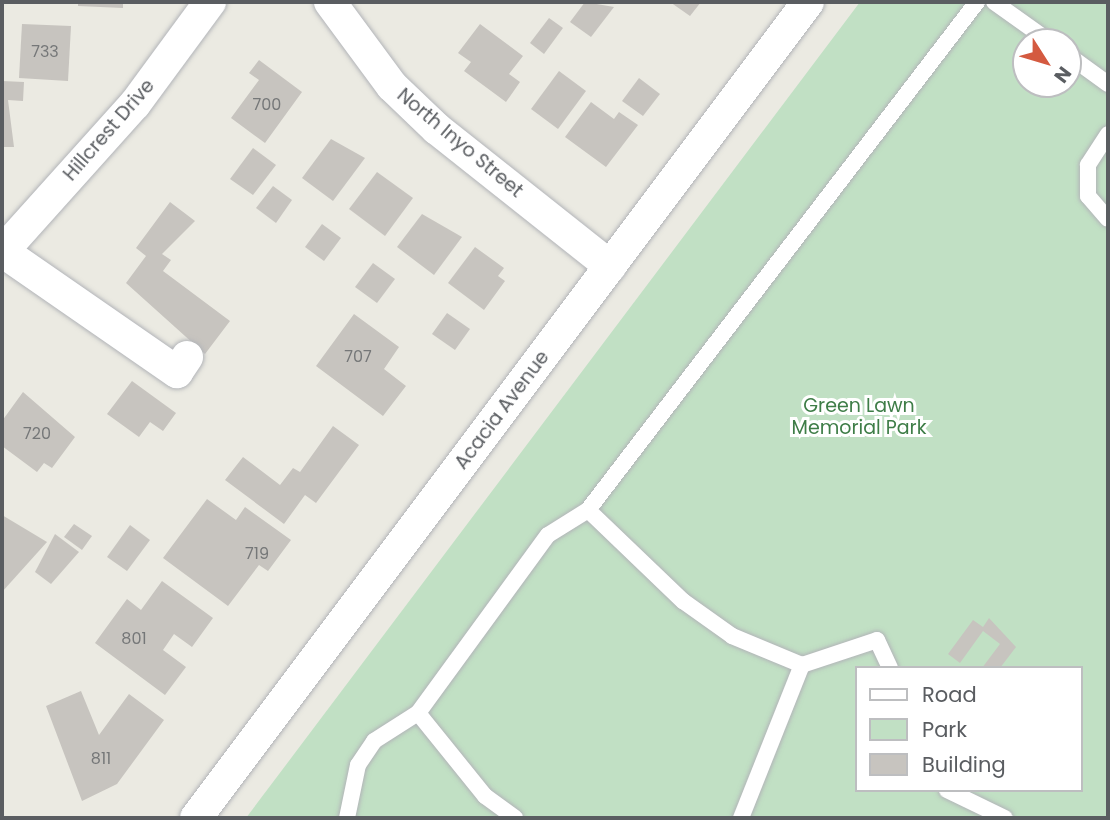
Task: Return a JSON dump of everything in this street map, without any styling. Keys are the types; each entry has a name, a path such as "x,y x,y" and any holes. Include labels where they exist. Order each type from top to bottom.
{"street":[{"name":"Hillcrest Drive","path":"2,252 135,104 210,2"},
{"name":"North Inyo Street","path":"330,2 393,86 437,129 610,266"},
{"name":"Acacia Avenue","path":"196,818 808,2"},
{"path":"2,252 177,372 187,357"}],"lane":[{"path":"347,818 358,765 374,741 418,713 548,535 588,510 977,2"},
{"path":"994,2 1030,28"},
{"path":"1082,65 1108,84"},
{"path":"1108,134 1088,165 1088,197 1108,219"},
{"path":"588,510 712,622 802,665 877,640 889,666"},
{"path":"741,818 802,665"},
{"path":"418,713 485,796 515,818"},
{"path":"951,792 1004,818"}],"green space":[{"name":"Green Lawn Memorial Park","path":"860,2 1108,2 1108,818 246,818"}],"building":[{"path":"78,2 123,2 123,8 78,6"},
{"path":"585,2 614,7 591,37 570,22"},
{"path":"670,2 701,2 690,16"},
{"path":"549,18 563,28 544,54 530,43"},
{"path":"22,24 71,26 68,81 19,78"},
{"path":"480,24 523,56 509,74 520,82 506,102 464,71 471,62 458,53"},
{"path":"259,60 302,92 265,143 231,118 259,80 249,73"},
{"path":"559,71 586,91 558,129 531,109"},
{"path":"639,78 660,94 643,116 622,101"},
{"path":"2,81 24,82 23,101 8,100 14,147 2,147"},
{"path":"591,102 614,119 619,112 638,125 606,167 565,137"},
{"path":"331,139 365,158 333,201 302,178"},
{"path":"253,148 276,165 253,195 230,179"},
{"path":"377,172 413,198 385,236 349,209"},
{"path":"273,186 292,200 276,223 256,208"},
{"path":"170,202 195,221 162,254 171,260 163,271 230,321 205,354 126,283 146,256 136,248"},
{"path":"422,214 462,237 434,275 397,247"},
{"path":"322,224 341,238 324,261 305,247"},
{"path":"475,247 504,268 498,276 505,281 484,310 448,283"},
{"path":"373,263 395,279 377,303 355,287"},
{"path":"447,313 470,329 455,350 432,334"},
{"path":"354,314 399,347 384,369 406,386 383,416 316,366"},
{"path":"132,381 176,413 163,431 150,422 139,437 107,414"},
{"path":"23,392 75,437 52,468 44,463 37,472 2,446 2,421"},
{"path":"333,426 359,445 316,503 305,495 284,524 225,480 243,457 280,485 293,468 300,472"},
{"path":"207,499 236,520 245,507 291,540 268,571 259,565 228,606 163,558"},
{"path":"2,515 47,542 2,592"},
{"path":"74,524 92,536 82,550 64,537"},
{"path":"130,525 150,540 127,571 107,557"},
{"path":"55,534 79,552 51,584 35,572"},
{"path":"162,581 213,618 192,647 174,634 163,650 186,667 165,695 95,643 127,599 141,610"},
{"path":"989,618 1016,647 1002,666 984,666 1000,644 983,631 960,663 948,654 973,620 983,627"},
{"path":"81,691 99,735 129,694 164,720 117,784 82,801 46,706"}]}
